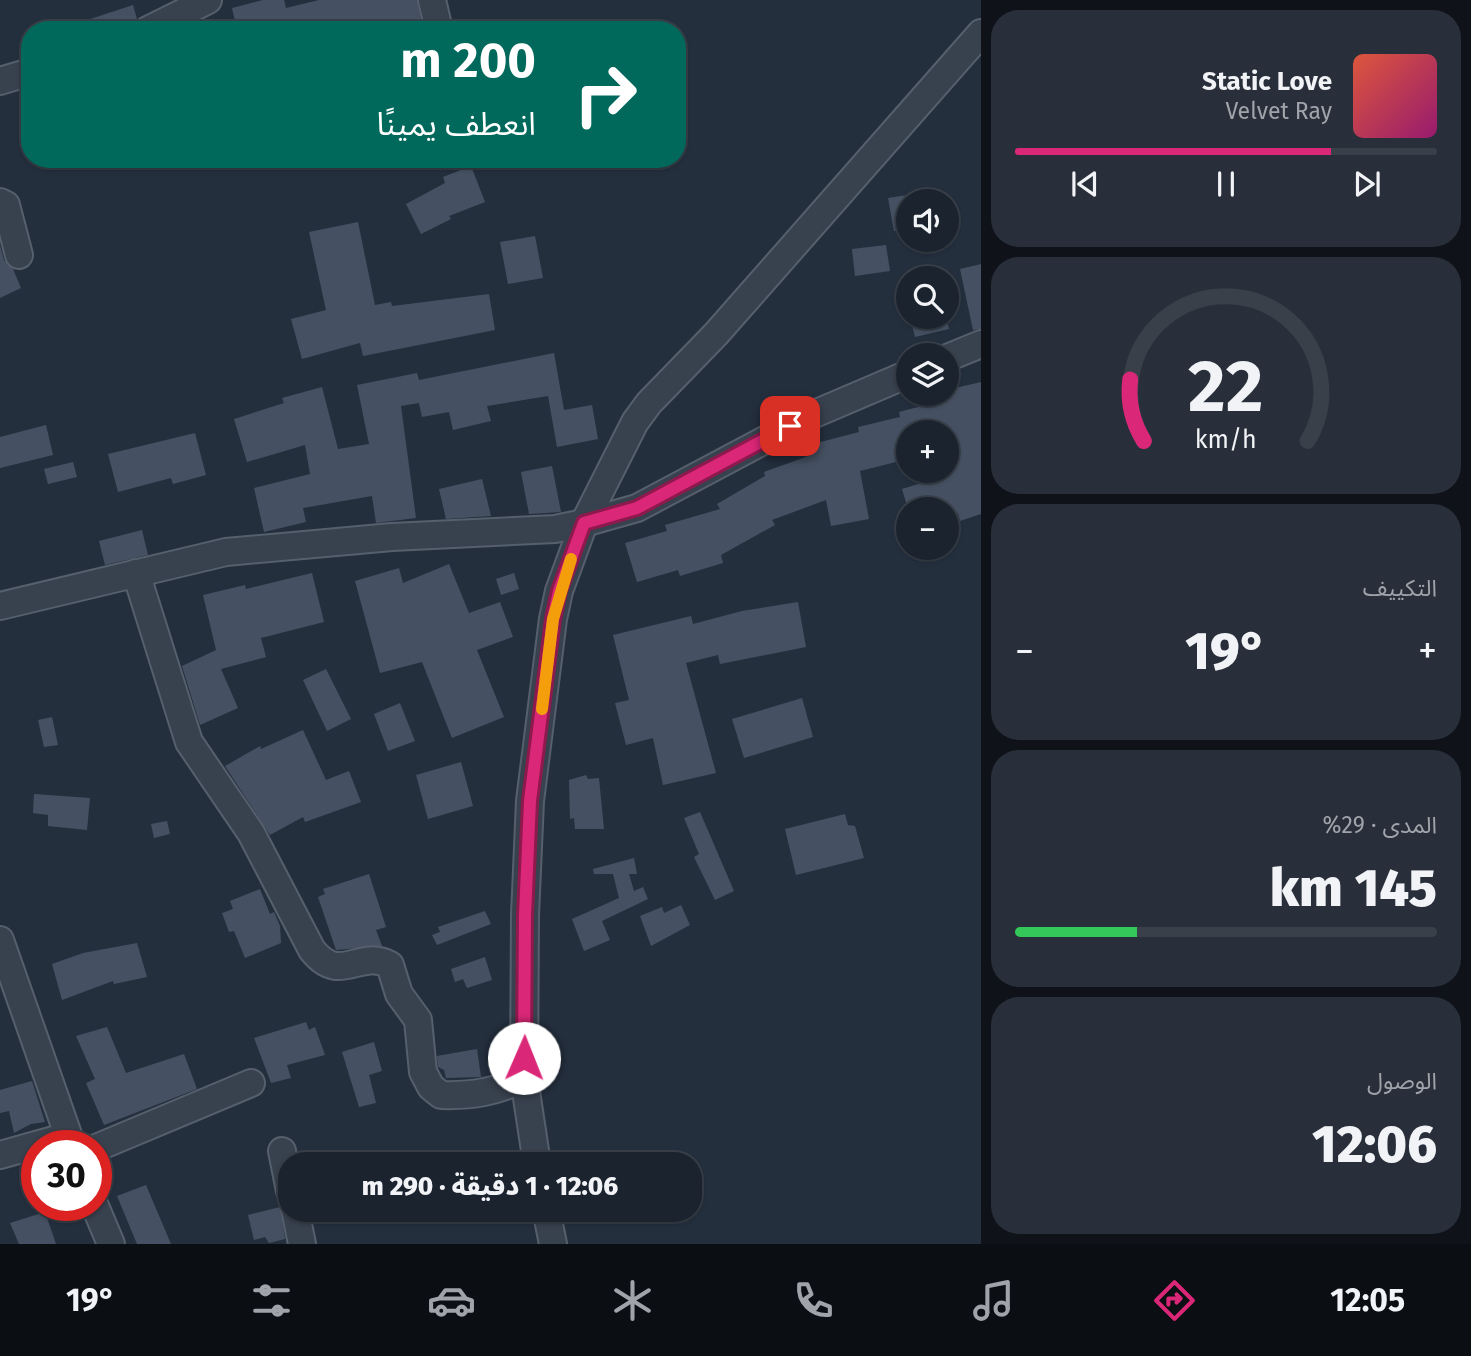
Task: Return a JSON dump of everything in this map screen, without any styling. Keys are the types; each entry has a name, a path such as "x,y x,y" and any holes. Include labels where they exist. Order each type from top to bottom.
{"street":[{"path":"166,21 208,0"},
{"path":"432,0 437,21"},
{"path":"535,1152 524,1078 525,915 530,801 553,619 559,591 584,523 635,422 649,403 716,334 981,33"},
{"path":"0,81 21,75"},
{"path":"0,202 6,205 19,254"},
{"path":"959,353 981,344"},
{"path":"0,606 226,552 391,537 555,528 584,523 637,508 813,415 896,379"},
{"path":"136,573 189,742 251,833 312,950 323,964 332,967 375,960 390,965 399,994 418,1020 423,1072 431,1087 441,1096 472,1096 500,1090 524,1078"},
{"path":"0,940 66,1130"},
{"path":"112,1141 251,1083"},
{"path":"0,1154 21,1150"},
{"path":"101,1221 110,1244"},
{"path":"298,1222 302,1244"},
{"path":"549,1222 553,1244"}],"building":[{"path":"263,0 284,0 286,8 319,0 417,0 421,21 235,21 232,8"},
{"path":"133,5 137,19 136,21 84,21"},
{"path":"472,168 485,202 449,216 451,219 421,234 406,204 445,183 443,177"},
{"path":"896,197 896,231 894,231 888,198"},
{"path":"358,222 375,305 391,302 392,306 489,294 495,330 363,356 360,343 302,359 291,319 326,310 309,232"},
{"path":"535,236 543,278 508,284 500,242"},
{"path":"0,245 4,260 13,269 21,288 0,298"},
{"path":"886,245 890,271 855,276 852,249"},
{"path":"981,264 981,329 973,330 960,269"},
{"path":"913,329 949,329 915,337"},
{"path":"554,353 564,410 592,405 598,439 557,447 548,396 487,406 491,421 453,430 449,412 422,417 419,403 401,406 416,518 376,523 372,496 303,508 306,522 264,532 254,488 310,474 305,445 247,462 234,419 284,403 282,398 322,387 338,449 369,444 357,385 417,373 419,380"},
{"path":"981,382 981,514 960,521 959,497 904,497 902,489 921,483 959,483 959,420 896,420 896,462 860,471 869,519 831,526 826,500 772,520 775,525 721,555 723,563 680,576 678,570 637,582 625,543 667,531 665,525 720,509 717,504 765,476 764,472 811,455 809,445 859,432 858,427 900,417 899,412 922,406 959,406 959,387"},
{"path":"46,425 53,455 0,468 0,437"},
{"path":"195,433 206,475 173,484 171,478 118,492 108,454"},
{"path":"73,462 77,477 48,484 44,469"},
{"path":"552,466 561,512 529,514 521,472"},
{"path":"482,479 491,516 446,519 439,489"},
{"path":"142,530 148,555 105,565 99,541"},
{"path":"449,564 469,613 500,602 513,637 477,650 504,717 452,738 422,662 380,673 355,581 399,568 403,583"},
{"path":"312,573 324,622 261,638 266,657 221,669 238,708 200,725 182,666 216,650 203,595 245,585 246,589"},
{"path":"514,573 519,589 501,595 496,579"},
{"path":"798,602 806,647 720,664 718,655 686,663 716,773 663,785 653,738 626,745 615,703 629,700 613,635 691,616 693,624 742,611"},
{"path":"326,669 351,719 327,731 303,680"},
{"path":"802,698 813,737 744,758 732,719"},
{"path":"400,703 415,741 388,751 374,714"},
{"path":"52,717 58,745 44,747 38,720"},
{"path":"303,730 326,780 349,771 361,802 305,822 303,817 270,835 225,766 260,746 261,749"},
{"path":"461,762 473,806 428,819 416,775"},
{"path":"586,775 588,779 599,778 604,829 575,829 574,818 570,819 569,780"},
{"path":"34,794 90,798 87,830 48,826 48,815 33,813"},
{"path":"700,812 734,891 715,900 694,857 699,854 684,818"},
{"path":"845,814 848,825 855,826 864,858 796,875 785,829"},
{"path":"167,821 170,834 154,838 151,824"},
{"path":"634,858 637,874 629,874 634,891 643,887 648,899 602,921 610,940 584,951 572,919 619,898 613,874 594,874 593,869"},
{"path":"369,874 386,927 376,930 382,946 336,950 318,897 325,894 323,889"},
{"path":"260,889 270,914 274,912 280,926 281,943 245,958 234,931 229,932 222,913 233,909 230,901"},
{"path":"681,905 690,925 651,946 640,916 662,907 664,913"},
{"path":"485,911 491,924 437,945 432,935 440,932 438,927"},
{"path":"137,943 147,977 114,984 113,981 62,1000 52,964 83,953"},
{"path":"485,957 492,980 467,988 463,979 455,982 451,969"},
{"path":"306,1022 309,1030 315,1027 325,1055 287,1065 291,1078 271,1083 254,1038"},
{"path":"107,1027 126,1073 184,1054 197,1089 104,1125 86,1083 95,1079 76,1036"},
{"path":"374,1042 382,1071 369,1075 376,1103 359,1107 342,1052"},
{"path":"477,1049 481,1077 446,1078 444,1070 438,1067 437,1056"},
{"path":"32,1081 45,1122 31,1124 14,1133 9,1111 0,1113 0,1090"},
{"path":"146,1185 171,1244 137,1244 117,1196"},
{"path":"278,1208 278,1222 282,1222 285,1239 269,1243 265,1237 254,1240 248,1215"},
{"path":"21,1220 48,1221 56,1244 19,1244 10,1223"}],"slow traffic":[{"path":"542,709 553,619 559,591 571,559"}],"route":[{"path":"524,1058 525,915 530,801 553,619 559,591 584,523 637,508 790,426"}]}
